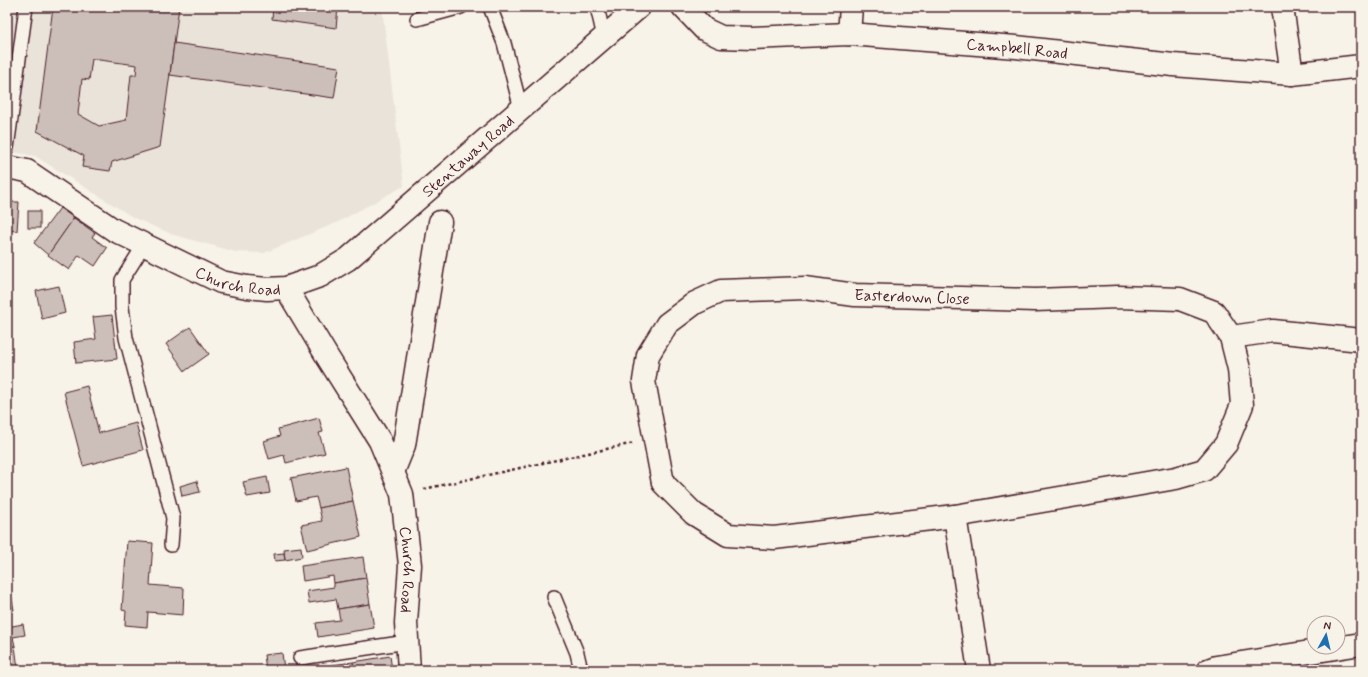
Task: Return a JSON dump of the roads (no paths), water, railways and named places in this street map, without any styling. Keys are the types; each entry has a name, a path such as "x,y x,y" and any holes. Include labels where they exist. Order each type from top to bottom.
{"street":[{"name":"Stentaway Road","path":"286,288 320,276 348,259 639,7"},
{"name":"Campbell Road","path":"683,7 704,29 721,37 752,38 849,34 1016,47 1173,65 1292,74 1361,66"},
{"path":"849,34 851,7"},
{"path":"1282,7 1292,74"},
{"name":"Church Road","path":"7,167 28,171 114,230 221,282 267,289 286,288 380,441 402,494 410,565 406,623 410,670"},
{"path":"392,472 404,445 440,222"},
{"name":"Easterdown Close","path":"805,288 855,295 1035,300 1118,297 1180,299 1214,312 1231,337 1239,369 1242,405 1226,444 1204,470 1176,478 955,516 774,538 728,535 694,514 663,483 644,381 648,355 667,324 695,304 721,291 805,288"},
{"path":"1231,337 1273,331 1361,340"},
{"path":"955,516 979,670"},
{"path":"1208,670 1216,667 1361,644"}],"lane":[{"path":"7,148 26,7"},
{"path":"416,19 461,7"},
{"path":"490,7 504,44 521,109"},
{"path":"597,7 604,37"},
{"path":"144,245 122,280 122,307 126,338 173,518 171,545"},
{"path":"554,597 577,653 581,670"},
{"path":"300,658 407,642"}]}
